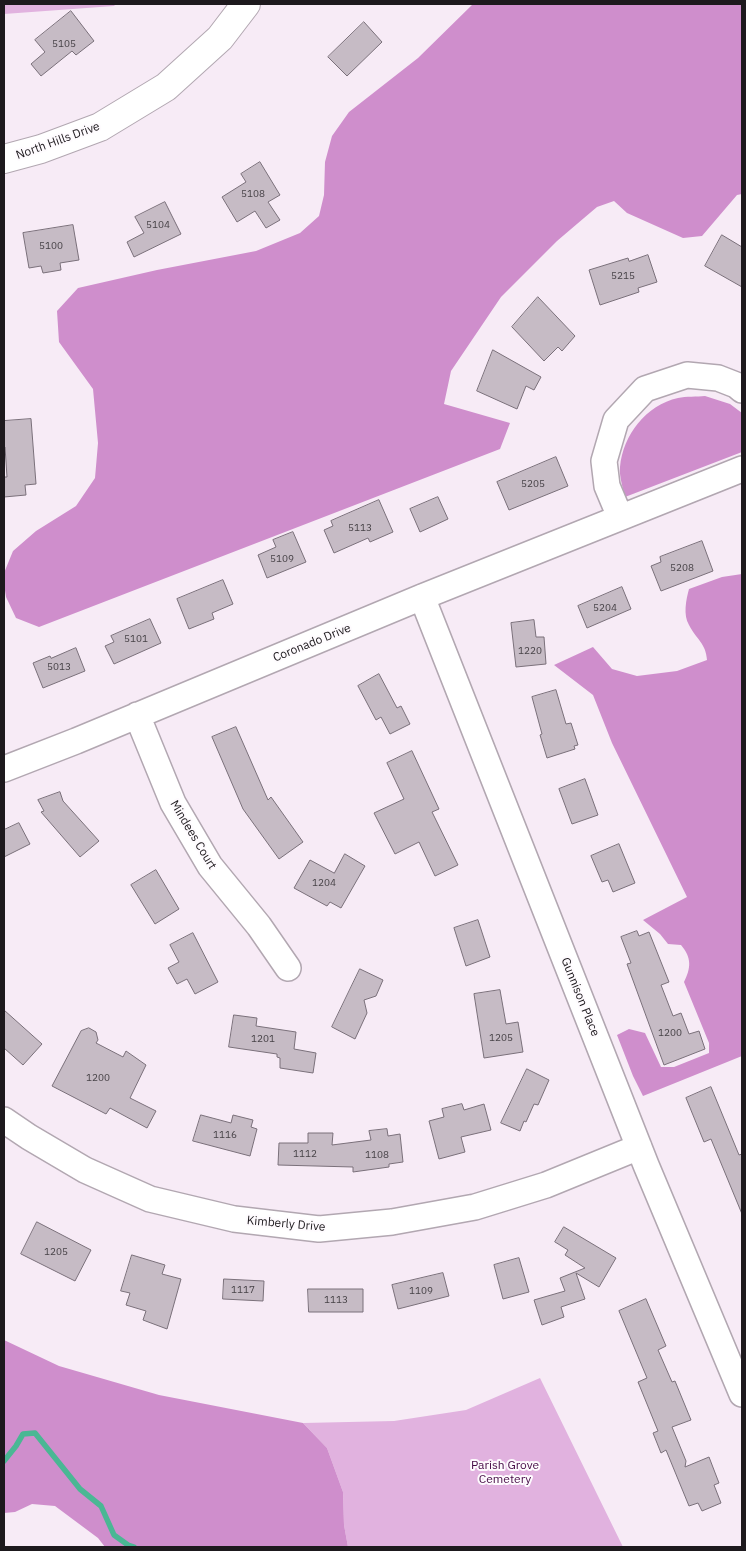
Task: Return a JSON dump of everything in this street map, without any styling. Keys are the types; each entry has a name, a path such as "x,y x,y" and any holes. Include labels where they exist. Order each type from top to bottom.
{"main road":[{"name":"North Hills Drive","path":"4,159 41,149 100,127 166,87 220,38 246,4"}],"street":[{"path":"620,517 607,486 604,461 616,420 645,390 687,375 718,378 736,385 742,390"},
{"name":"Coronado Drive","path":"4,769 742,469"},
{"name":"Gunnison Place","path":"422,598 639,1147 742,1394"},
{"name":"Mindees Court","path":"137,715 173,803 210,866 259,926 288,968"},
{"name":"Kimberly Drive","path":"4,1120 85,1170 150,1199 234,1219 319,1229 392,1222 476,1208 546,1185 639,1147"}],"green space":[{"path":"4,4 116,4 114,6 4,14"},
{"name":"Parish Grove Cemetery","path":"540,1378 623,1547 348,1547 344,1525 343,1492 327,1448 303,1423 394,1421 466,1410"}],"shaded area":[{"path":"473,4 742,4 742,194 737,195 702,236 683,238 627,213 614,201 597,207 557,241 501,297 451,371 444,404 510,423 500,449 39,627 16,618 6,597 4,584 4,573 13,551 36,531 76,506 95,478 98,443 93,389 59,342 57,311 78,288 157,270 256,251 300,233 319,216 324,195 325,162 332,136 349,112 418,58"},
{"path":"705,396 730,404 742,413 742,452 625,497 620,474 622,455 631,433 638,423 646,414 666,402 681,397"},
{"path":"742,574 742,1056 643,1096 617,1035 629,1029 645,1033 661,1067 674,1067 709,1053 709,1043 684,982 689,968 687,954 681,945 668,944 660,934 643,920 687,897 612,743 593,695 554,665 593,647 612,669 637,676 677,671 707,660 705,649 687,621 686,603 689,589 722,577"},
{"path":"4,1340 59,1366 159,1395 303,1423 327,1448 343,1492 344,1525 348,1547 105,1547 98,1538 55,1506 32,1504 15,1512 4,1513"}],"building":[{"path":"71,11 94,41 76,55 72,51 41,76 31,64 45,52 35,40"},
{"path":"364,22 382,42 347,76 328,57"},
{"path":"260,162 280,195 268,202 280,220 266,228 255,211 237,222 222,197 246,182 241,174"},
{"path":"165,202 181,234 134,257 127,242 144,233 135,217"},
{"path":"73,225 79,260 60,263 61,270 43,273 41,266 29,268 23,233"},
{"path":"722,235 742,247 742,287 705,266"},
{"path":"648,255 657,282 638,288 639,292 600,305 589,270 628,258 629,261"},
{"path":"538,297 575,336 562,351 558,347 544,361 512,327"},
{"path":"493,350 541,377 534,390 526,386 517,409 477,391"},
{"path":"31,419 36,484 25,485 26,495 4,497 4,477 7,477 4,421"},
{"path":"556,457 568,486 509,510 497,482"},
{"path":"438,497 448,519 420,532 410,509"},
{"path":"379,500 393,532 370,542 368,538 334,553 324,530 333,526 331,521"},
{"path":"293,532 306,562 267,578 258,555 276,547 273,540"},
{"path":"702,541 713,571 661,591 651,566 661,562 660,557"},
{"path":"223,580 233,604 212,613 214,619 189,629 177,599"},
{"path":"622,587 631,609 587,628 578,606"},
{"path":"150,619 161,643 114,664 105,646 114,642 111,636"},
{"path":"534,620 536,637 544,637 546,664 516,667 511,623"},
{"path":"76,648 85,671 43,688 33,663"},
{"path":"379,674 397,708 401,706 410,724 390,734 381,717 376,720 358,686"},
{"path":"556,690 566,724 571,723 578,745 574,746 575,749 547,758 532,697"},
{"path":"236,727 268,800 271,797 303,842 279,859 243,809 212,737"},
{"path":"412,751 439,809 432,812 458,865 435,876 419,842 395,854 374,813 404,799 387,763"},
{"path":"585,779 598,815 572,824 559,789"},
{"path":"60,792 63,801 99,841 80,857 41,812 44,811 38,800"},
{"path":"19,823 30,844 4,857 4,830"},
{"path":"619,844 635,883 613,892 608,880 602,882 591,856"},
{"path":"345,854 365,866 341,908 330,902 327,906 294,888 310,860 334,873"},
{"path":"156,870 179,909 155,924 131,885"},
{"path":"478,920 490,957 466,966 454,928"},
{"path":"637,931 639,936 649,932 669,982 661,985 673,1016 681,1013 689,1034 699,1031 705,1049 664,1065 627,964 631,963 621,937"},
{"path":"193,933 218,982 195,994 187,979 177,984 168,968 179,962 170,945"},
{"path":"360,969 383,980 376,996 364,1000 367,1013 355,1039 332,1027"},
{"path":"500,990 506,1024 518,1022 523,1052 484,1058 474,994"},
{"path":"4,1010 42,1044 23,1065 4,1048"},
{"path":"234,1015 257,1018 256,1026 296,1032 294,1049 316,1053 313,1073 280,1068 280,1058 277,1057 277,1054 229,1047"},
{"path":"89,1028 96,1032 98,1040 96,1043 123,1057 126,1051 146,1065 130,1098 156,1111 147,1128 110,1108 106,1114 52,1086 81,1031"},
{"path":"527,1069 549,1080 538,1105 534,1104 520,1131 501,1123"},
{"path":"711,1087 739,1155 742,1154 742,1214 711,1139 704,1142 686,1098"},
{"path":"462,1104 464,1110 484,1104 491,1130 461,1137 465,1152 439,1159 429,1121 444,1117 442,1109"},
{"path":"201,1115 231,1123 233,1115 253,1120 251,1127 257,1129 250,1156 193,1141"},
{"path":"387,1129 388,1136 400,1134 403,1162 389,1164 389,1167 353,1172 353,1167 278,1165 279,1143 308,1143 308,1133 333,1133 332,1145 371,1140 369,1131"},
{"path":"37,1222 91,1250 75,1281 21,1254"},
{"path":"564,1227 616,1258 599,1287 576,1273 585,1299 561,1307 564,1317 542,1325 534,1300 565,1291 560,1278 585,1268 565,1255 568,1250 555,1242"},
{"path":"132,1255 165,1265 162,1274 181,1279 167,1329 143,1320 146,1311 126,1305 130,1293 121,1291"},
{"path":"519,1258 529,1292 503,1299 494,1265"},
{"path":"443,1273 449,1296 398,1309 392,1285"},
{"path":"224,1279 264,1281 263,1301 223,1299"},
{"path":"308,1289 363,1289 363,1312 309,1312"},
{"path":"646,1299 666,1346 658,1350 672,1382 675,1381 691,1420 672,1427 686,1461 685,1467 709,1457 719,1483 714,1485 721,1503 702,1511 698,1503 689,1506 666,1450 661,1453 653,1433 658,1431 638,1382 647,1378 619,1311"}],"waterway":[{"path":"4,1461 23,1434 35,1433 80,1489 101,1506 114,1535 134,1547"}]}
